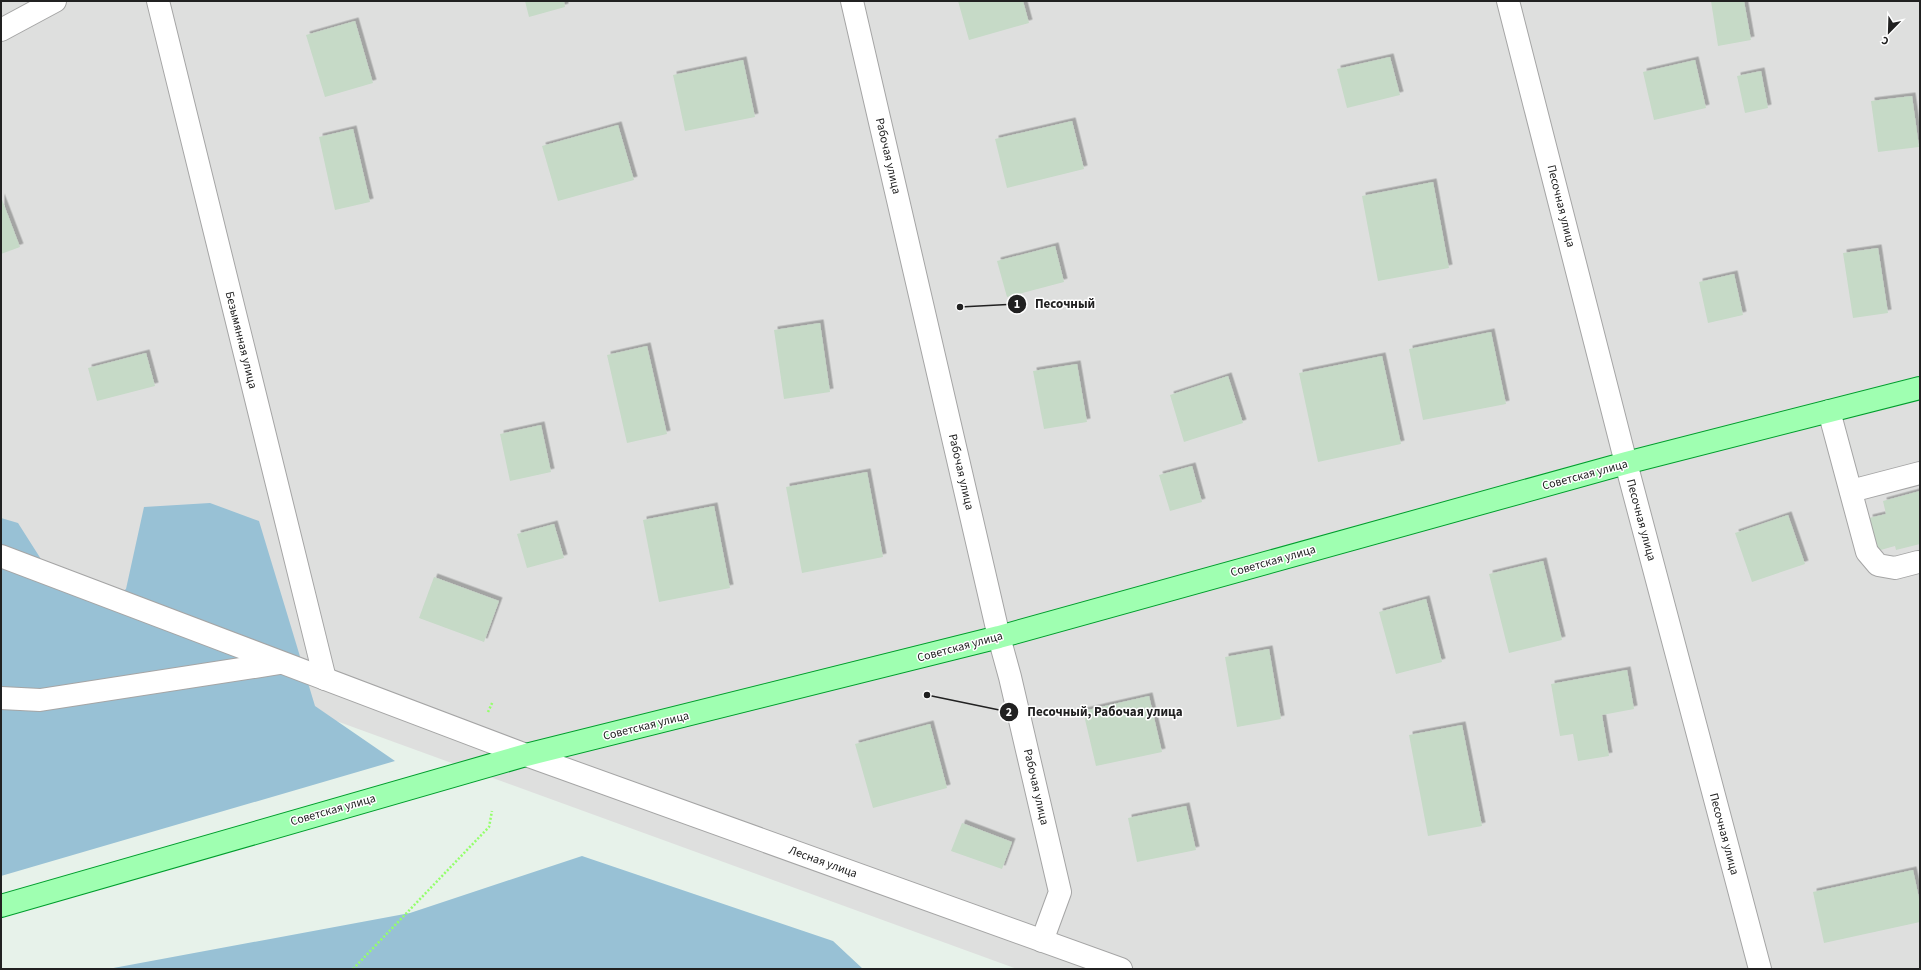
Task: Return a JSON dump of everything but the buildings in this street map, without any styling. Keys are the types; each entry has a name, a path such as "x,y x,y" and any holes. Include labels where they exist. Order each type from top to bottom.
{"main road":[{"name":"Советская улица","path":"1,906 526,755 999,637 1626,463 1920,388"}],"street":[{"path":"1,30 55,1"},
{"name":"Безымянная улица","path":"158,1 325,679"},
{"name":"Рабочая улица","path":"852,1 999,637 1010,677 1060,892 1042,941"},
{"name":"Песочная улица","path":"1508,1 1626,463 1760,969"},
{"path":"1829,411 1867,552 1878,565 1895,568 1918,562"},
{"path":"1851,491 1920,473"},
{"name":"Лесная улица","path":"1,556 526,755 1121,969"},
{"path":"1,698 40,700 282,663"}],"path":[{"path":"353,969 490,827 492,811"}],"shaded area":[{"path":"1,1 1920,1 1920,969 1017,969 40,613 1,628"},
{"path":"210,503 259,521 315,706 395,761 1,876 1,518 18,523 60,589 102,606 126,589 144,507"},
{"path":"582,856 833,941 863,969 108,969 410,913"}],"place":[{"name":"Песочный","path":"960,307"},
{"name":"Песочный, Рабочая улица","path":"927,695"}]}
